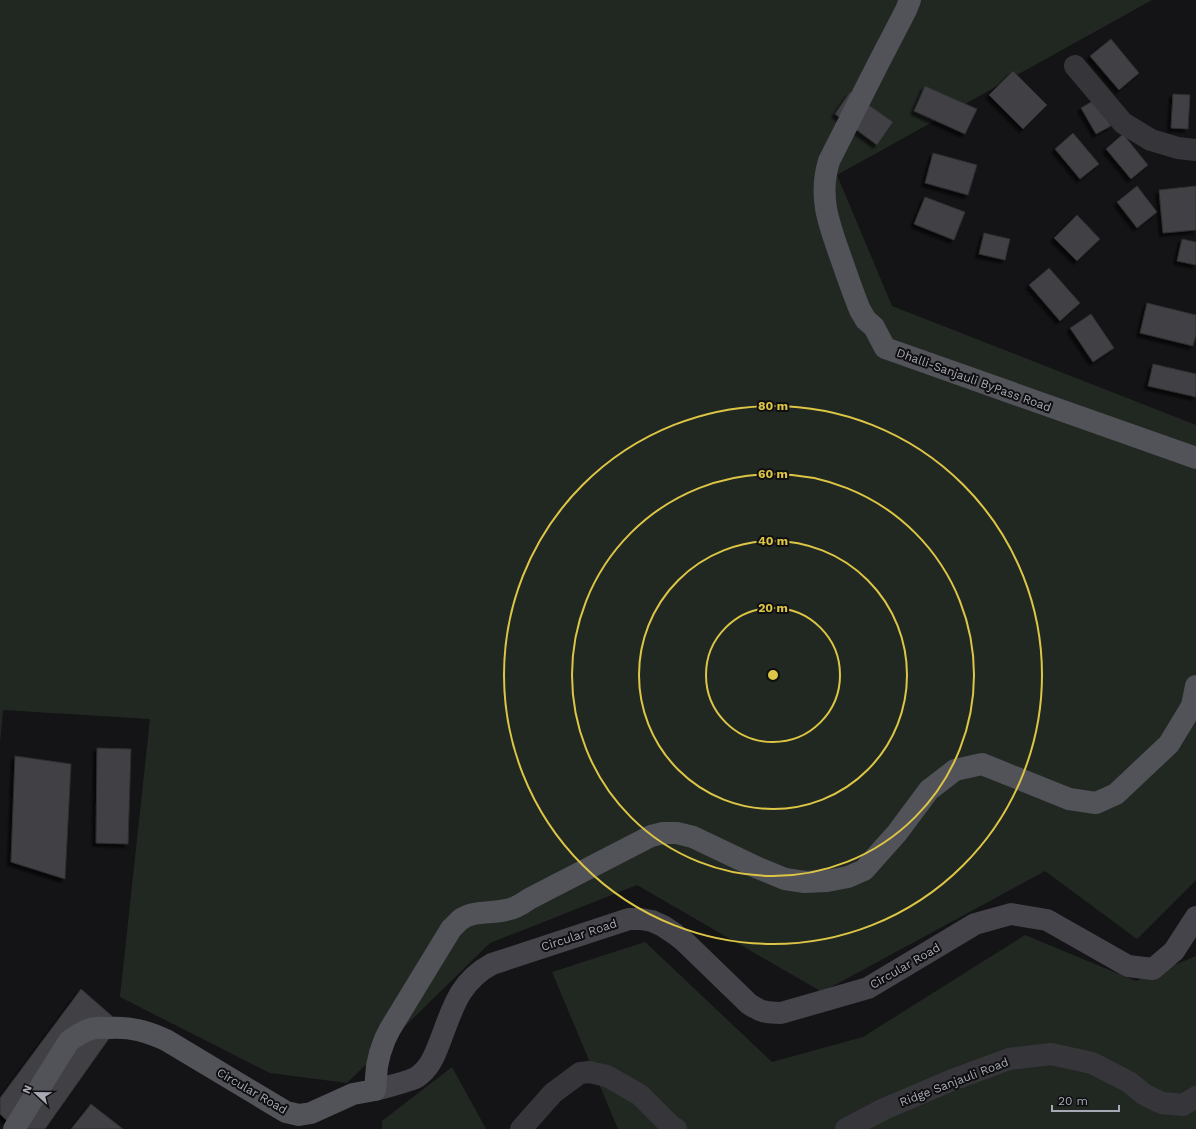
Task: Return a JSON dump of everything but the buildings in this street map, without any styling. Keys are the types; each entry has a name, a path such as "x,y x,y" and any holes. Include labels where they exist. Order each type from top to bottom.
{"main road":[{"name":"Dhalli-Sanjauli ByPass Road","path":"910,0 829,161 825,173 824,190 827,218 855,298 866,320 874,327 885,348 1027,398 1084,420 1196,458"},
{"path":"375,1090 377,1066 380,1053 390,1029 451,929 460,920 468,916 478,913 507,910 519,905 651,836 664,833 693,836 758,868 785,879 805,882 827,881 848,877 864,870 881,853 929,790 955,770 982,764 1069,799 1096,802 1116,794 1169,744 1192,706 1196,686"},
{"name":"Circular Road","path":"14,1129 70,1041 78,1035 91,1029 101,1028 133,1028 150,1033 166,1040 286,1112 299,1115 312,1113 353,1094 375,1090 416,1077 425,1070 433,1060 463,988 481,970 492,964 629,919 652,921 663,926 685,942 749,1004 758,1010 768,1013 781,1013 868,988 976,924 1011,914 1047,920 1128,966 1153,969 1174,951 1196,917"}],"street":[{"path":"1075,66 1123,123 1151,140 1178,148 1196,150"},
{"name":"Ridge Sanjauli Road","path":"846,1129 884,1109 952,1080 1009,1059 1051,1054 1092,1063 1129,1082 1145,1095 1162,1103 1183,1105 1196,1097"},
{"path":"521,1129 553,1093 580,1073 589,1072 607,1076 640,1095 672,1127 676,1129"}],"shaded area":[{"path":"0,0 1152,0 837,175 892,306 1196,425 1196,880 1137,939 1045,871 822,992 637,885 490,943 347,1083 270,1073 120,997 150,719 3,710 0,744"},
{"path":"1025,935 1136,981 1196,956 1196,1129 618,1129 552,972 645,942 772,1062 863,1037"},
{"path":"452,1067 486,1129 382,1129 382,1121"}]}
